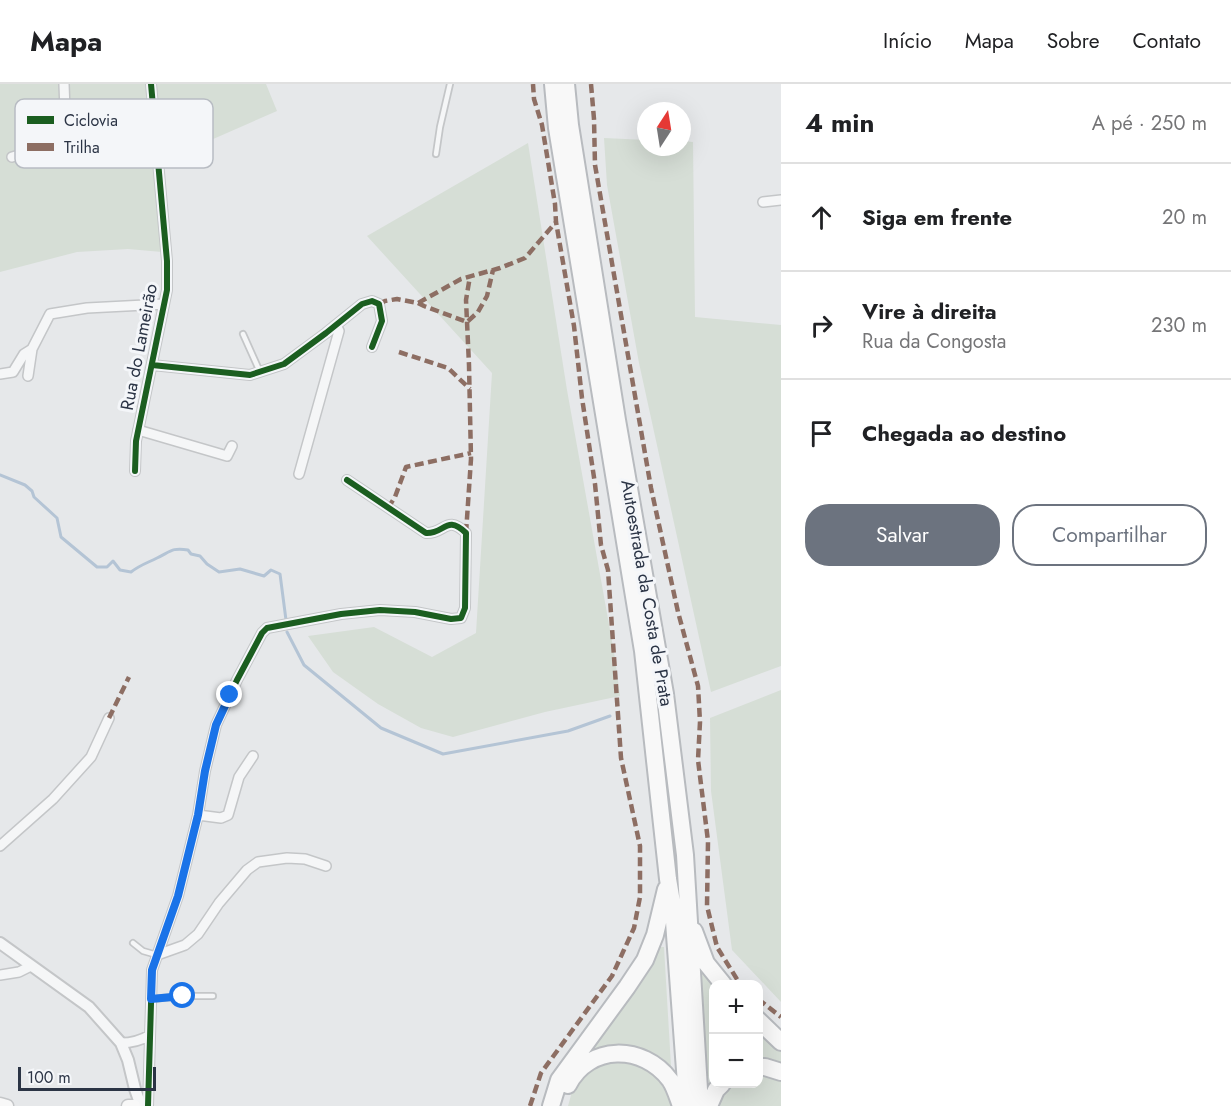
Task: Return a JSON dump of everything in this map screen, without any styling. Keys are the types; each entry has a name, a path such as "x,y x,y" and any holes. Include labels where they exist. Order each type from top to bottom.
{"highway":[{"name":"Autoestrada da Costa de Prata","path":"553,84 559,140 643,651 673,908 686,1106"},
{"name":"Autoestrada da Costa de Prata","path":"566,84 570,125 615,408 665,694 685,855 700,1106"},
{"path":"551,1106 559,1080 645,960 655,934 668,879"},
{"path":"688,912 706,963 720,980"},
{"path":"763,1024 781,1042"},
{"path":"562,1106 564,1094 574,1075 589,1061 611,1054 632,1054 650,1061 672,1082 681,1106"},
{"path":"763,1067 781,1072"},
{"path":"709,1106 718,1088"}],"main road":[{"path":"0,1104 7,1106"},
{"path":"127,1106 134,1106"}],"street":[{"path":"64,84 65,99"},
{"name":"Rua do Lameirão","path":"151,84 152,99"},
{"name":"Rua do Lameirão","path":"135,471 136,441 167,290 167,261 159,168"},
{"path":"764,202 781,200"},
{"path":"152,365 250,375 284,364 362,304 372,301 380,304 381,321 372,347"},
{"path":"28,376 33,349 50,314 164,304"},
{"path":"299,474 339,331 336,325"},
{"path":"0,374 13,372 24,354 33,349"},
{"name":"Rua do Lameirão","path":"138,430 227,456 232,446"},
{"path":"148,1106 152,970 178,896 198,815 216,725 262,633 267,628 286,624 380,610 415,612 451,619 461,618 465,608 466,533 459,526 451,525 432,534 426,533 346,480"},
{"path":"0,846 53,799 91,757 109,718"},
{"path":"198,815 221,818 228,815 239,777 253,756"},
{"path":"157,955 185,945 198,933 219,903 247,870 258,862 287,858 305,859 326,866"},
{"path":"0,943 89,1007 121,1043 141,1106"},
{"path":"0,975 19,972 31,966"},
{"path":"121,1043 141,1041 150,1035"},
{"path":"127,1106 135,1089"}],"lane":[{"path":"436,154 450,84"},
{"path":"243,334 260,372"},
{"path":"133,943 143,951 157,955"},
{"path":"151,999 213,996"}],"shaded area":[{"path":"0,84 266,84 277,111 213,139 213,99 15,99 15,168 163,168 162,252 128,249 77,252 0,272"},
{"path":"604,138 637,140 637,156 691,156 691,142 693,142 695,317 781,325 781,666 711,692 639,363 607,185"},
{"path":"528,143 567,390 620,696 545,712 453,737 421,728 378,704 333,672 308,636 374,627 432,657 476,633 492,373 367,236"},
{"path":"781,690 781,1002 763,983 763,980 760,980 732,950 711,791 710,718"},
{"path":"656,947 664,947 671,1066 667,1068 584,1054"},
{"path":"697,954 712,980 709,980 709,1086"},
{"path":"763,1033 781,1050 781,1065 763,1061"},
{"path":"612,1059 640,1062 663,1080 673,1106 568,1106 573,1088 596,1064"},
{"path":"763,1075 781,1080 781,1106 719,1106 730,1088 763,1088"}],"waterway":[{"path":"0,475 25,485 32,491 34,497 57,518 61,537 97,567 107,567 113,561 120,570 131,572 171,551 183,549 200,556 219,572 240,569 264,576 271,570 280,574 286,620"},
{"path":"287,632 304,665 381,728 443,754 568,731 610,716"}],"marked path":[{"path":"530,1106 541,1073 612,976 634,928 640,897 640,846 621,758 608,570 601,545 574,326 542,125 534,99 533,84"},
{"path":"591,84 595,165 651,488 678,612 698,686 700,722 698,760 708,841 707,906 717,947 738,980"},
{"path":"379,304 397,299 418,303 461,279 525,258 556,222"},
{"path":"418,303 467,322 478,312 487,296 493,270"},
{"path":"466,533 471,459 466,300 470,276"},
{"path":"399,352 448,368 470,389"},
{"path":"388,508 395,497 406,467 471,453"},
{"path":"109,718 129,677"},
{"path":"763,1003 781,1017"}],"cycle path":[{"path":"151,84 152,99"},
{"path":"135,471 136,441 167,290 167,261 159,168"},
{"path":"152,365 250,375 284,364 362,304 372,301 379,304 382,321 372,347"},
{"path":"148,1106 152,970 178,896 198,815 216,725 262,633 267,628 341,614 380,610 415,612 451,619 461,618 465,608 466,533 454,525 426,533 347,480"}],"route":[{"path":"183,996 151,999 152,970 178,896 198,815 216,725 230,695"}]}
